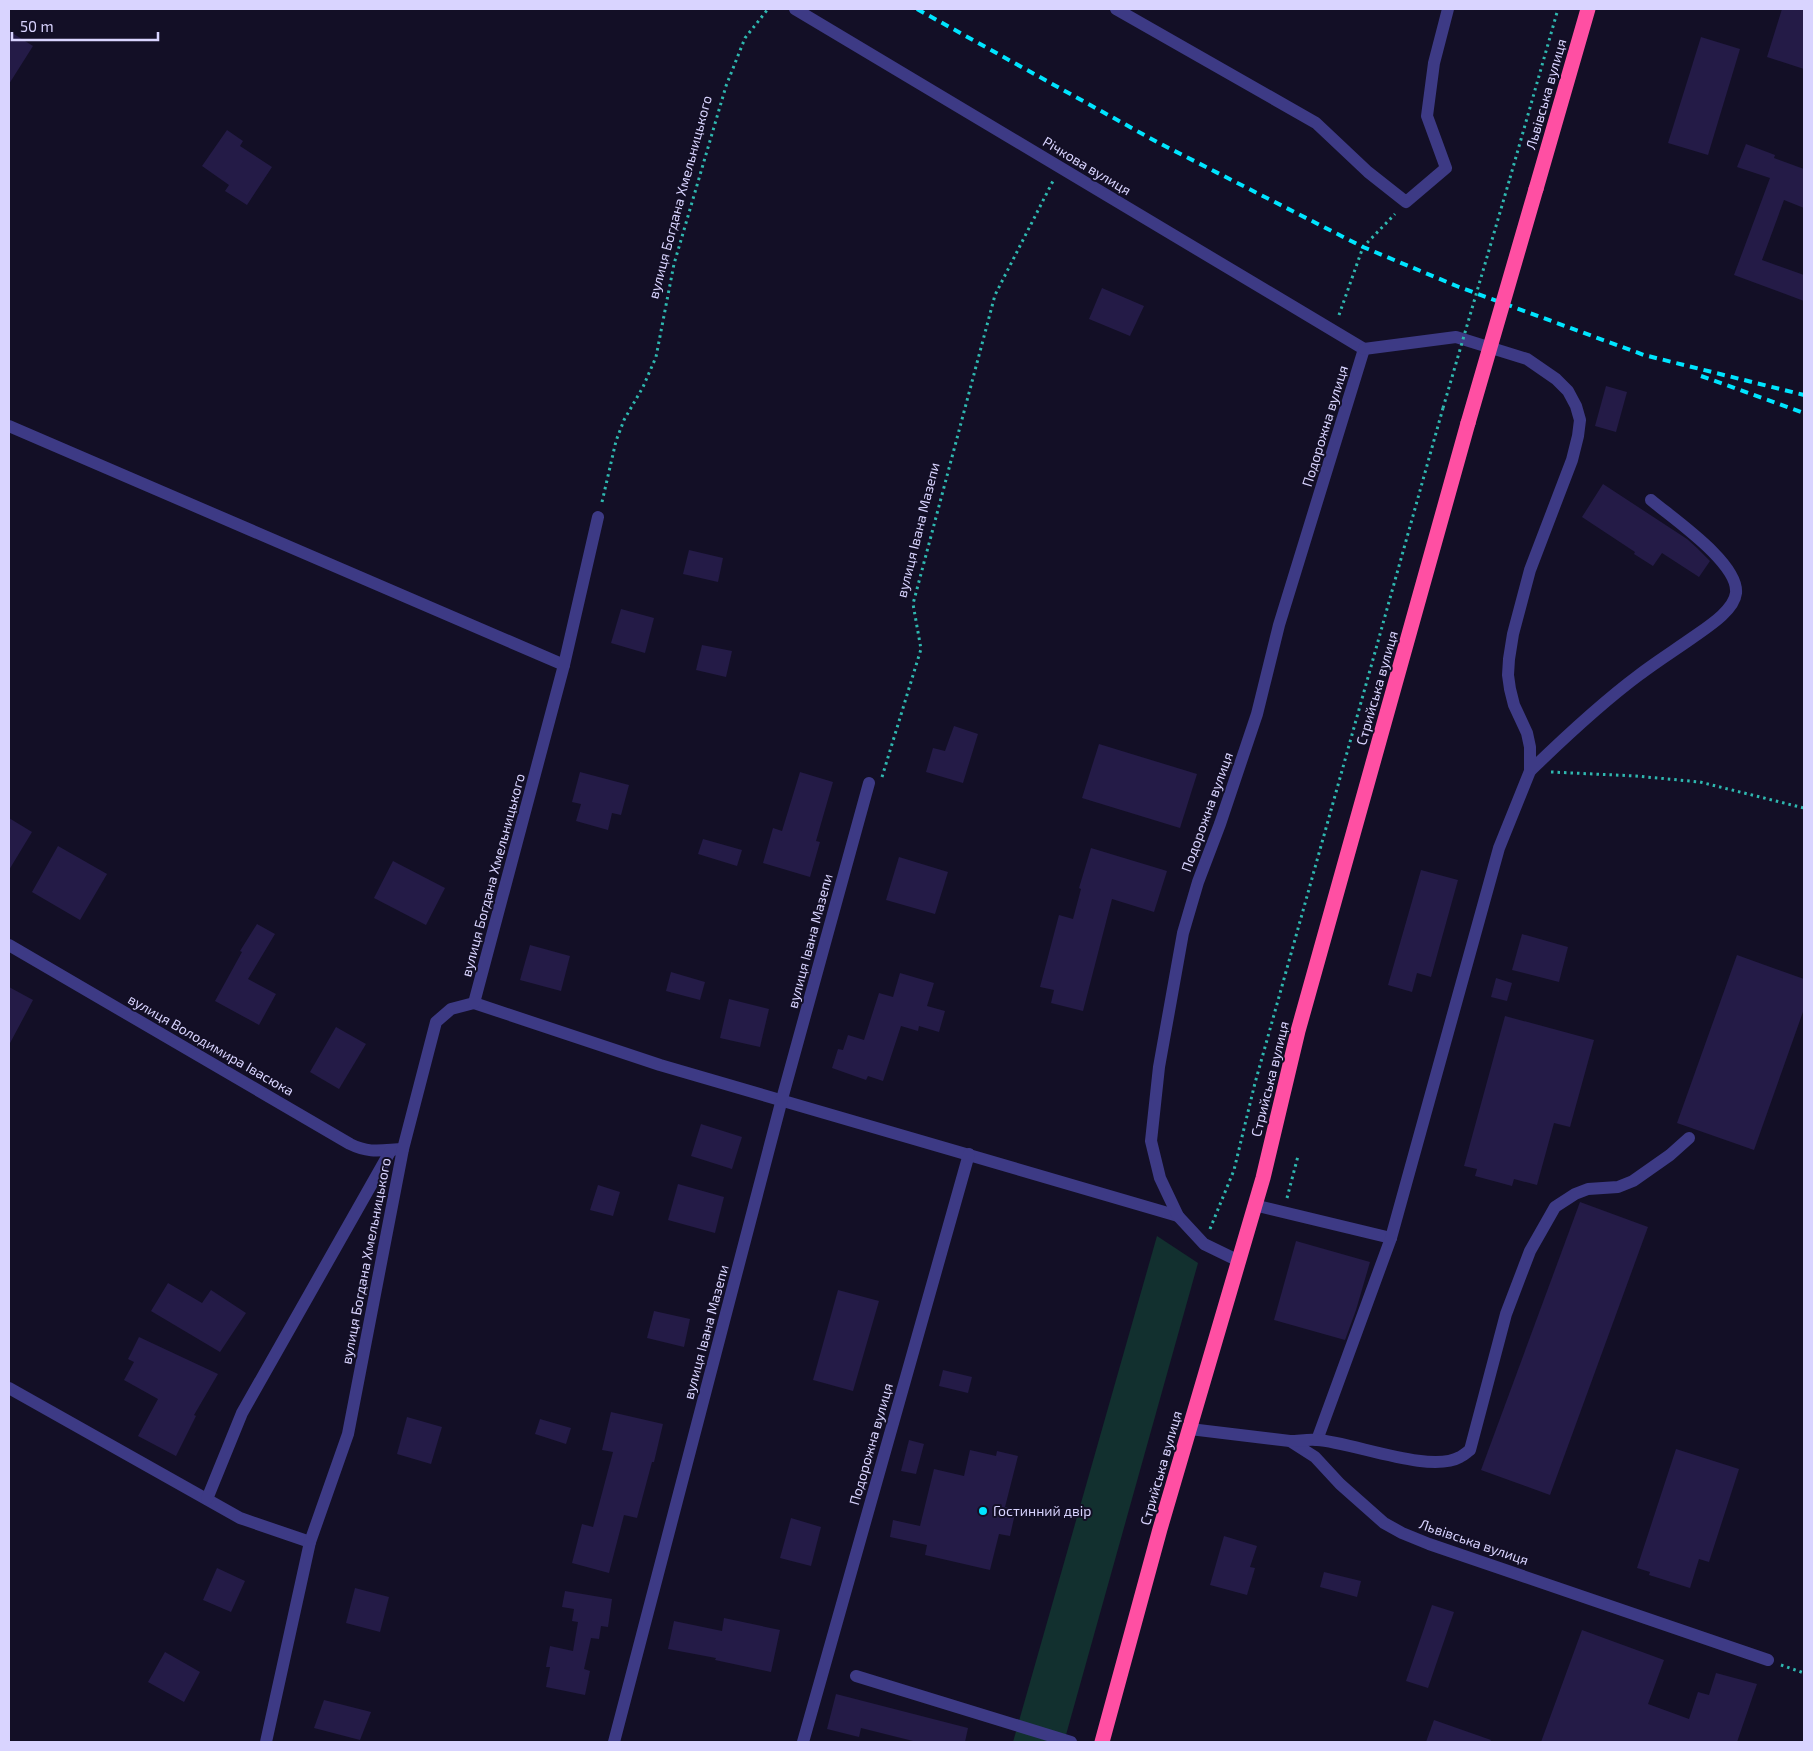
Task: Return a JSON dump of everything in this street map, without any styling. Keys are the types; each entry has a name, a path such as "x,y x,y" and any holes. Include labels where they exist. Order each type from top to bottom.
{"highway":[{"name":"Львівська вулиця","path":"1468,423 1588,9"},
{"name":"Стрийська вулиця","path":"1102,1742 1160,1530 1263,1178 1298,1031 1468,423"}],"street":[{"name":"Річкова вулиця","path":"795,9 1364,349"},
{"path":"1116,9 1316,123 1368,172 1406,202 1446,168 1427,116 1434,63 1448,9"},
{"path":"1317,1440 1392,1238 1499,848 1530,771 1530,748 1527,733 1514,705 1508,676 1509,659 1513,634 1530,570 1572,460 1580,420 1576,406 1568,391 1556,379 1527,359 1456,338 1364,349"},
{"name":"Подорожна вулиця","path":"1239,1261 1204,1244 1178,1216 1160,1178 1151,1141 1159,1067 1183,933 1198,882 1220,824 1257,714 1279,625 1364,349"},
{"path":"9,426 564,665"},
{"path":"1530,771 1569,732 1598,708 1638,675 1711,625 1731,605 1736,592 1734,579 1728,568 1718,556 1651,500"},
{"name":"вулиця Богдана Хмельницького","path":"266,1742 310,1542 348,1434 397,1149 436,1022 452,1009 474,1003 564,665 598,518"},
{"name":"вулиця Івана Мазепи","path":"614,1742 782,1100 869,783"},
{"name":"вулиця Володимира Івасюка","path":"9,945 350,1144 363,1150 397,1149"},
{"path":"474,1003 660,1065 1178,1216"},
{"path":"1290,1441 1317,1440 1405,1459 1447,1461 1460,1458 1470,1450 1506,1314 1530,1252 1555,1207 1575,1194 1588,1189 1618,1186 1633,1181 1670,1155 1689,1138"},
{"path":"207,1499 242,1414 397,1149"},
{"name":"Подорожна вулиця","path":"803,1742 969,1154"},
{"path":"1254,1205 1392,1238"},
{"path":"9,1388 240,1518 310,1542"},
{"name":"Львівська вулиця","path":"1190,1429 1290,1441 1315,1457 1340,1484 1384,1523 1402,1533 1429,1544 1768,1660"},
{"path":"856,1676 1071,1742"}],"path":[{"name":"вулиця Богдана Хмельницького","path":"598,518 616,441 624,420 643,387 656,357 674,264 726,86 745,38 768,9"},
{"path":"1204,1244 1234,1170 1255,1083 1443,408 1558,9"},
{"name":"вулиця Івана Мазепи","path":"869,783 882,777 921,649 913,604 995,295 1036,212 1061,168"},
{"path":"1333,331 1363,247 1406,202"},
{"path":"1530,771 1636,776 1700,782 1804,808"},
{"path":"1282,1213 1298,1156"},
{"path":"1768,1660 1804,1673"}],"green space":[{"path":"1157,1236 1198,1263 1064,1742 1013,1742"}],"building":[{"path":"1782,9 1804,9 1804,69 1767,57"},
{"path":"9,31 33,46 9,84"},
{"path":"1701,37 1740,49 1708,155 1668,143"},
{"path":"227,130 243,141 240,146 272,167 247,205 225,191 229,185 202,166"},
{"path":"1746,144 1775,155 1774,158 1804,169 1804,208 1784,200 1762,260 1804,275 1804,301 1734,275 1770,178 1737,167"},
{"path":"1102,288 1144,306 1130,336 1089,319"},
{"path":"1606,386 1627,392 1616,432 1595,426"},
{"path":"1603,484 1687,539 1697,548 1710,561 1699,577 1662,553 1653,566 1582,517"},
{"path":"689,550 723,558 718,582 683,574"},
{"path":"621,609 654,618 645,653 611,643"},
{"path":"702,645 732,651 726,677 696,670"},
{"path":"954,726 978,734 963,783 926,772 933,748 945,751"},
{"path":"1099,744 1197,774 1180,828 1082,798"},
{"path":"580,772 629,785 621,815 612,813 608,830 576,821 581,804 572,802"},
{"path":"800,772 833,782 816,841 820,842 810,877 763,863 773,828 782,831"},
{"path":"9,818 32,832 9,870"},
{"path":"703,839 742,850 737,866 698,854"},
{"path":"58,846 107,874 80,920 32,892"},
{"path":"1091,848 1167,871 1154,912 1112,899 1083,1011 1051,1003 1054,990 1040,987 1059,915 1073,919 1081,889 1079,888"},
{"path":"899,857 948,872 935,914 886,900"},
{"path":"393,861 445,888 426,925 374,898"},
{"path":"1421,870 1458,880 1431,977 1417,973 1412,992 1388,985"},
{"path":"257,924 275,934 248,979 276,994 259,1025 215,1001 242,952 240,951"},
{"path":"1522,934 1568,947 1559,982 1512,970"},
{"path":"530,945 570,956 561,991 520,980"},
{"path":"1737,955 1804,979 1804,1009 1754,1150 1677,1123"},
{"path":"671,972 705,982 700,1000 666,991"},
{"path":"900,973 934,983 927,1006 945,1011 939,1032 919,1026 918,1031 901,1026 883,1081 868,1076 866,1080 832,1068 838,1049 843,1050 848,1035 864,1040 879,993 893,997"},
{"path":"1496,978 1512,983 1507,1001 1491,997"},
{"path":"9,987 33,1000 9,1045"},
{"path":"729,999 769,1009 760,1047 720,1038"},
{"path":"1505,1016 1594,1040 1570,1127 1554,1123 1537,1185 1514,1179 1512,1186 1475,1176 1477,1169 1464,1166"},
{"path":"336,1027 366,1044 339,1089 310,1072"},
{"path":"701,1124 742,1137 732,1169 691,1156"},
{"path":"678,1184 724,1197 715,1233 668,1220"},
{"path":"598,1185 620,1192 613,1216 590,1210"},
{"path":"1580,1202 1648,1227 1550,1495 1481,1470"},
{"path":"1296,1241 1370,1262 1345,1340 1274,1320"},
{"path":"168,1283 202,1303 211,1290 246,1313 220,1352 151,1311"},
{"path":"838,1290 879,1301 853,1391 813,1380"},
{"path":"654,1311 690,1319 684,1347 647,1338"},
{"path":"139,1337 218,1374 194,1415 196,1416 176,1456 138,1436 158,1399 124,1380 134,1362 128,1359"},
{"path":"943,1370 972,1377 968,1393 939,1386"},
{"path":"611,1412 663,1424 637,1518 624,1515 609,1573 572,1563 582,1524 593,1527 613,1452 602,1450"},
{"path":"407,1417 442,1427 431,1464 397,1454"},
{"path":"540,1419 571,1428 566,1444 535,1434"},
{"path":"909,1440 924,1444 916,1474 901,1471"},
{"path":"1676,1449 1739,1469 1709,1562 1699,1559 1690,1588 1649,1575 1650,1572 1637,1568"},
{"name":"Гостинний двір","path":"970,1450 996,1456 997,1451 1018,1456 1005,1507 1016,1509 1010,1536 999,1534 990,1570 925,1555 927,1545 890,1537 893,1520 920,1526 934,1469 964,1476"},
{"path":"791,1518 821,1527 811,1566 780,1558"},
{"path":"1224,1536 1257,1546 1250,1567 1255,1568 1247,1595 1210,1585"},
{"path":"217,1568 245,1581 231,1612 203,1600"},
{"path":"1324,1572 1361,1581 1357,1597 1320,1587"},
{"path":"355,1588 389,1597 380,1632 346,1623"},
{"path":"565,1591 612,1599 608,1627 601,1626 599,1639 591,1638 584,1669 590,1671 585,1695 546,1687 550,1667 546,1667 550,1646 573,1651 578,1622 572,1621 574,1609 562,1607"},
{"path":"1432,1605 1454,1612 1428,1688 1406,1681"},
{"path":"724,1618 780,1630 771,1672 715,1660 716,1658 668,1649 674,1621 722,1631"},
{"path":"1582,1630 1664,1660 1648,1704 1689,1719 1698,1692 1709,1695 1716,1673 1757,1684 1737,1742 1541,1742"},
{"path":"165,1652 200,1672 184,1702 148,1682"},
{"path":"836,1694 968,1728 965,1742 917,1742 861,1728 859,1737 827,1729"},
{"path":"324,1700 371,1712 360,1740 314,1728"},
{"path":"1434,1720 1491,1740 1490,1742 1426,1742"}],"railway":[{"path":"917,9 1157,142 1363,247 1459,287 1644,355 1804,395"},
{"path":"1701,376 1804,413"}],"place":[{"name":"Гостинний двір","path":"983,1511"}]}
